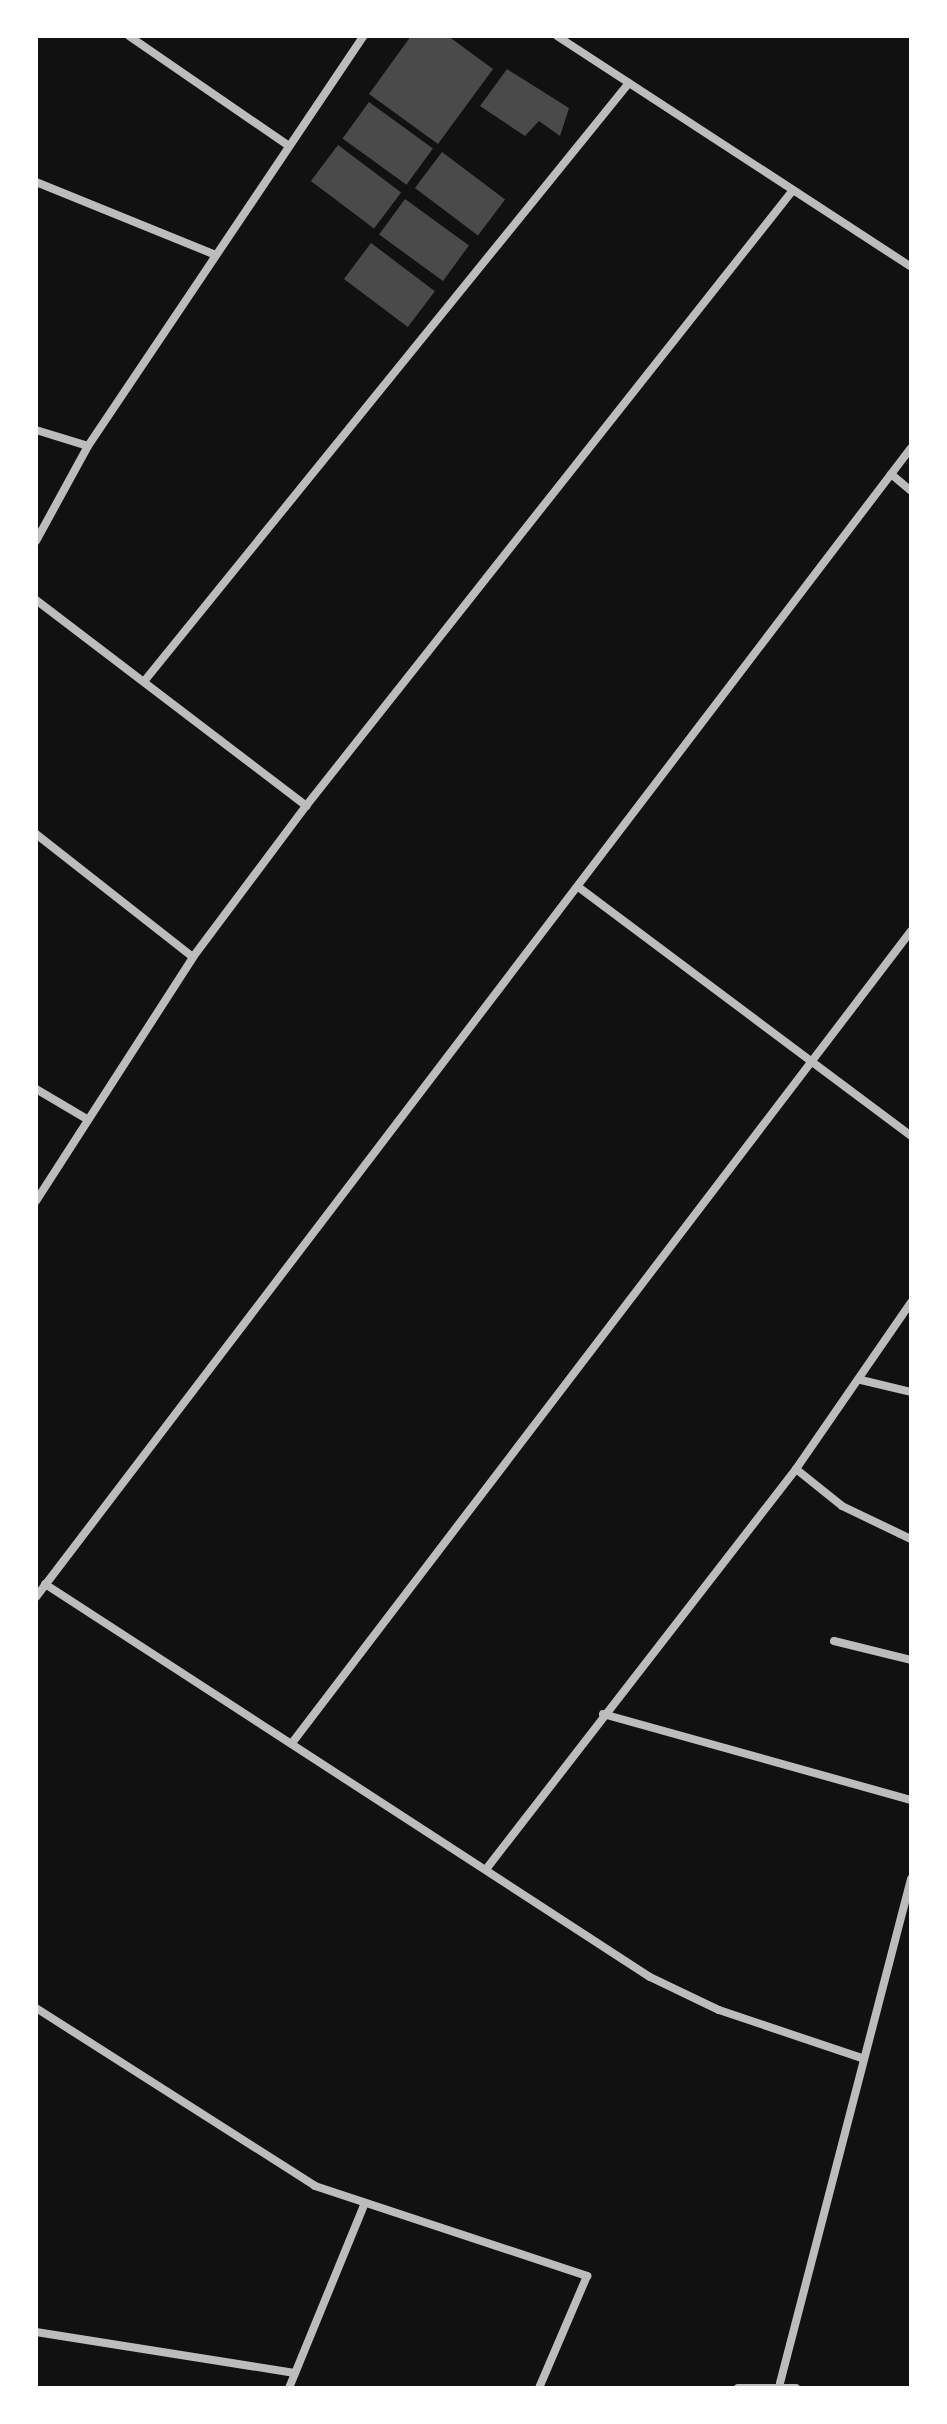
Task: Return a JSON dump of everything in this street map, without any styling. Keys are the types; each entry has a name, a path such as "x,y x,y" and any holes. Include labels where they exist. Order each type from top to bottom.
{"street":[{"path":"129,36 289,146"},
{"path":"36,541 88,446 363,36"},
{"path":"557,36 911,267"},
{"path":"146,679 629,83"},
{"path":"36,182 216,255"},
{"path":"36,1201 193,957 306,806 793,190"},
{"path":"36,430 88,446"},
{"path":"36,1597 581,889 911,448"},
{"path":"891,474 911,491"},
{"path":"36,600 146,679 306,806"},
{"path":"36,834 193,957"},
{"path":"581,889 911,1136"},
{"path":"292,1743 814,1064 911,931"},
{"path":"36,1089 87,1119"},
{"path":"487,1868 603,1714 796,1469 861,1380 911,1302"},
{"path":"861,1380 911,1392"},
{"path":"796,1469 842,1506 911,1539"},
{"path":"45,1584 487,1868 650,1977 719,2010 862,2058"},
{"path":"834,1641 911,1660"},
{"path":"603,1714 911,1800"},
{"path":"780,2383 911,1879"},
{"path":"36,2008 315,2186 587,2276 539,2388"},
{"path":"289,2388 365,2203"},
{"path":"36,2332 295,2373"},
{"path":"738,2388 780,2383 796,2388"}],"building":[{"path":"411,36 448,36 493,69 438,144 369,94"},
{"path":"507,69 569,108 560,136 539,121 525,136 480,106"},
{"path":"369,102 433,148 406,185 343,138"},
{"path":"338,145 401,193 374,228 311,181"},
{"path":"442,152 505,200 478,235 415,188"},
{"path":"405,199 469,245 443,281 379,235"},
{"path":"371,243 435,291 408,327 344,279"}]}
